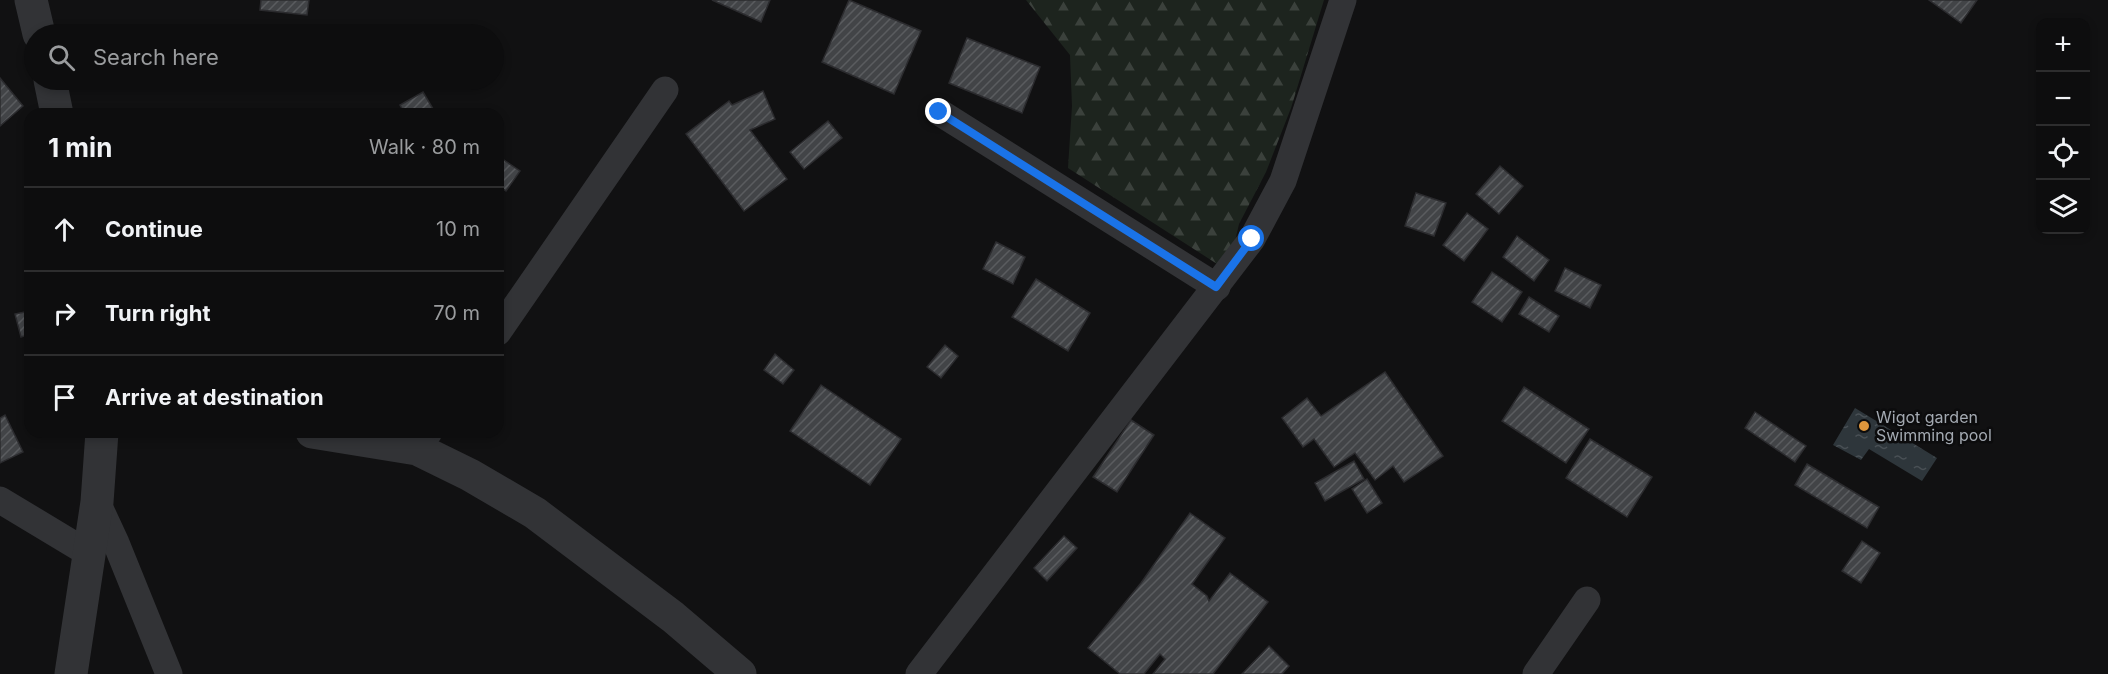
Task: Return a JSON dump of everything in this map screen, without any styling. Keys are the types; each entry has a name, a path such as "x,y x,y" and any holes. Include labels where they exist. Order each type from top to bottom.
{"street":[{"path":"31,0 37,24"},
{"path":"919,674 1252,239 1283,181 1343,0"},
{"path":"52,90 56,108"},
{"path":"504,323 665,90"},
{"path":"939,112 1216,287"},
{"path":"71,674 97,502 102,438"},
{"path":"386,438 423,441 470,475 535,513 673,616 740,674"},
{"path":"0,500 88,553"},
{"path":"97,502 169,674"},
{"path":"1536,674 1587,600"}],"green space":[{"path":"1026,0 1324,0 1291,108 1266,172 1239,224 1228,271 1068,168 1072,106 1070,55"}],"water":[{"name":"Wigot garden Swimming pool","path":"1855,408 1937,458 1922,481 1869,449 1861,460 1833,445"}],"building":[{"path":"261,0 309,0 307,15 260,10"},
{"path":"712,0 770,0 761,22"},
{"path":"849,0 921,31 894,94 822,62"},
{"path":"1929,0 1977,0 1961,23"},
{"path":"967,38 1040,67 1022,113 949,83"},
{"path":"0,78 23,106 0,126"},
{"path":"763,91 775,119 750,130 787,179 744,211 686,134 729,101 732,105"},
{"path":"423,92 432,108 402,108 400,105"},
{"path":"828,121 842,138 804,169 790,152"},
{"path":"504,160 520,171 506,191 504,190"},
{"path":"1500,166 1523,186 1499,214 1476,194"},
{"path":"1416,193 1446,203 1434,236 1405,226"},
{"path":"1467,213 1488,229 1464,261 1443,245"},
{"path":"1517,236 1549,260 1534,281 1503,257"},
{"path":"996,242 1025,257 1013,284 983,269"},
{"path":"1565,268 1601,285 1590,308 1555,291"},
{"path":"1492,272 1522,292 1502,322 1472,302"},
{"path":"1036,279 1090,313 1068,351 1012,317"},
{"path":"1529,297 1559,316 1549,332 1519,314"},
{"path":"24,312 24,336 21,337 15,314"},
{"path":"945,345 958,356 941,378 927,367"},
{"path":"775,354 794,370 783,384 764,370"},
{"path":"1385,372 1443,456 1404,482 1393,466 1375,480 1355,453 1334,467 1314,439 1303,447 1282,418 1307,398 1321,416"},
{"path":"821,385 901,439 870,485 790,431"},
{"path":"1524,387 1589,429 1566,463 1502,421"},
{"path":"1755,412 1806,446 1795,462 1745,428"},
{"path":"5,415 23,452 0,463 0,418"},
{"path":"1131,420 1154,435 1117,492 1093,477"},
{"path":"1590,439 1652,477 1627,517 1566,478"},
{"path":"1354,461 1364,479 1325,501 1315,483"},
{"path":"1807,464 1879,507 1867,528 1795,485"},
{"path":"1367,479 1382,503 1367,513 1352,489"},
{"path":"1190,513 1225,538 1192,584 1207,596 1209,601 1230,573 1268,602 1213,674 1153,674 1165,659 1160,654 1144,674 1120,674 1088,648 1141,583"},
{"path":"1064,536 1077,548 1047,581 1034,568"},
{"path":"1862,541 1880,553 1861,583 1842,571"},
{"path":"1269,646 1289,666 1282,674 1242,674"}],"place":[{"name":"Wigot garden Swimming pool","path":"1864,426"}],"route":[{"path":"939,112 1216,287 1252,239"}]}
